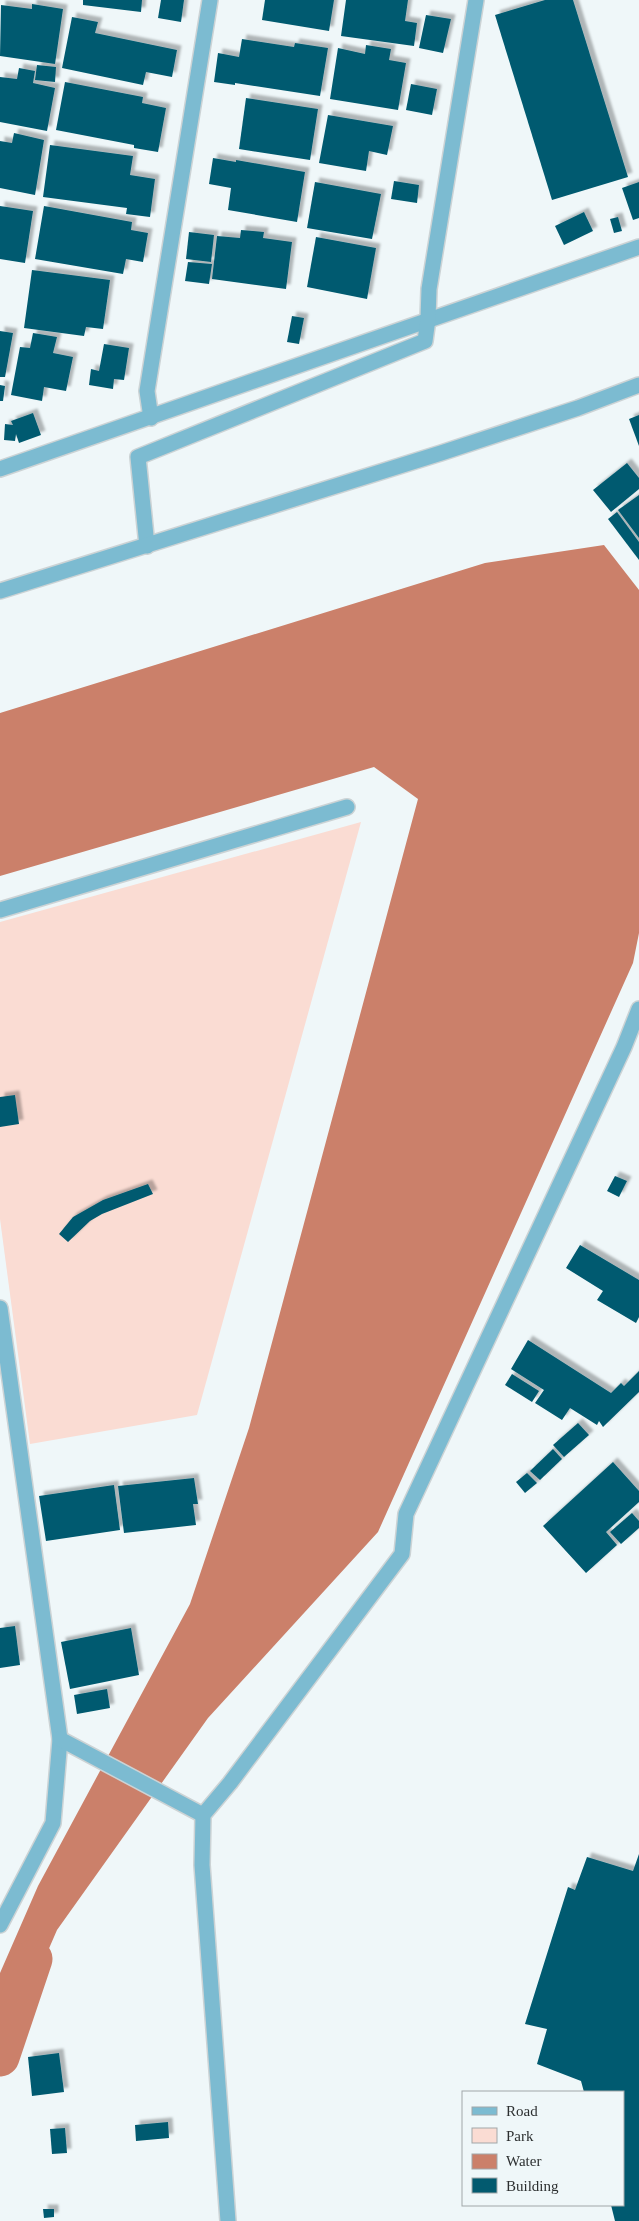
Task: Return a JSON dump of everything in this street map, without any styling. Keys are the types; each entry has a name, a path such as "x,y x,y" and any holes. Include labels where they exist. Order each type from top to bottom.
{"street":[{"path":"151,418 147,391 210,0"},
{"path":"147,546 138,457 425,341 428,319 428,289 476,0"},
{"path":"0,469 151,418 639,246"},
{"path":"0,591 441,453 578,408 639,385"},
{"path":"0,910 346,807"},
{"path":"228,2221 202,1865 203,1815 230,1784 402,1554 406,1514 624,1047 639,1008"},
{"path":"0,1308 60,1739 53,1823 0,1925"},
{"path":"60,1739 203,1815"}],"green space":[{"path":"361,822 197,1415 30,1444 0,1219 0,922"}],"water":[{"path":"604,545 639,590 639,933 633,963 378,1532 208,1718 57,1930 21,2013 0,2000 0,1973 38,1886 190,1604 249,1428 418,799 374,767 0,876 0,713 485,563"}],"building":[{"path":"83,0 142,0 141,12 83,5"},
{"path":"161,0 184,0 181,22 158,18"},
{"path":"265,0 334,0 329,31 262,20"},
{"path":"346,0 408,0 405,21 417,23 414,46 341,36"},
{"path":"545,0 573,0 628,177 552,200 495,15"},
{"path":"32,4 63,9 55,64 0,56 1,5 32,9"},
{"path":"426,15 451,19 443,53 419,48"},
{"path":"72,17 98,22 95,33 177,50 172,77 146,72 143,85 62,68"},
{"path":"242,39 294,47 295,43 328,48 320,96 235,83 235,85 214,82 218,53 239,57"},
{"path":"366,45 391,49 389,60 406,63 398,110 330,99 338,48 365,54"},
{"path":"37,65 56,67 55,82 35,80"},
{"path":"19,68 35,71 33,83 55,88 47,131 0,122 0,77 17,79"},
{"path":"65,82 143,97 142,103 166,108 158,152 134,148 134,145 56,130"},
{"path":"411,84 437,89 432,115 406,110"},
{"path":"246,98 318,109 310,160 239,149"},
{"path":"328,115 393,126 387,155 369,151 366,171 319,163"},
{"path":"14,133 44,140 35,195 0,188 0,141 12,143"},
{"path":"50,145 133,156 130,175 155,179 150,217 126,214 127,208 43,197"},
{"path":"213,158 305,172 297,222 228,210 231,188 209,184"},
{"path":"394,181 419,185 417,203 391,199"},
{"path":"315,182 381,194 372,239 307,228"},
{"path":"639,182 639,218 633,220 622,188"},
{"path":"0,206 33,211 25,263 0,259"},
{"path":"44,206 132,222 131,230 148,233 143,262 126,259 123,274 35,259"},
{"path":"584,212 593,231 564,245 555,226"},
{"path":"618,217 622,231 614,233 610,219"},
{"path":"241,230 264,232 263,238 292,242 286,289 212,279 217,236 240,238"},
{"path":"189,232 214,235 211,262 186,259"},
{"path":"316,237 376,248 367,299 307,287"},
{"path":"188,262 212,264 209,284 185,281"},
{"path":"32,270 110,280 103,329 86,327 84,336 24,328"},
{"path":"292,316 304,318 299,344 287,342"},
{"path":"0,331 13,333 5,377 0,377"},
{"path":"33,333 57,337 53,353 73,357 66,391 44,387 42,401 11,395 20,347 30,348"},
{"path":"104,344 129,348 124,380 114,379 113,389 89,385 91,369 99,371"},
{"path":"0,385 5,386 3,401 0,401"},
{"path":"33,413 41,435 19,443 16,434 15,441 4,440 5,424 13,425 11,421"},
{"path":"639,415 639,446 629,419"},
{"path":"627,463 639,478 639,489 611,512 593,490"},
{"path":"639,495 639,538 618,510"},
{"path":"617,512 639,542 639,560 608,519"},
{"path":"15,1095 19,1124 0,1127 0,1097"},
{"path":"615,1176 627,1181 619,1197 607,1191"},
{"path":"148,1184 153,1194 102,1214 90,1221 68,1242 59,1234 73,1217 103,1200"},
{"path":"580,1245 639,1280 639,1317 636,1323 597,1300 603,1291 566,1268"},
{"path":"528,1340 611,1393 621,1383 624,1386 639,1371 639,1392 603,1427 599,1421 597,1425 570,1408 562,1420 535,1403 544,1390 511,1369"},
{"path":"512,1374 539,1391 532,1402 505,1385"},
{"path":"578,1423 589,1435 564,1457 553,1445"},
{"path":"553,1449 562,1459 540,1480 530,1471"},
{"path":"613,1462 639,1491 639,1502 606,1532 617,1545 586,1573 543,1526"},
{"path":"527,1473 537,1483 525,1493 516,1482"},
{"path":"194,1478 198,1504 193,1504 196,1525 124,1533 118,1486"},
{"path":"114,1485 120,1530 46,1541 39,1496"},
{"path":"632,1513 639,1521 639,1528 621,1544 610,1532"},
{"path":"15,1626 20,1665 0,1668 0,1628"},
{"path":"131,1628 139,1675 70,1689 61,1642"},
{"path":"107,1689 110,1708 77,1714 74,1695"},
{"path":"639,1854 639,2221 615,2221 611,2206 624,2206 624,2091 584,2091 581,2081 537,2064 547,2029 525,2024 568,1887 575,1890 587,1857 633,1871"},
{"path":"59,2053 64,2092 32,2096 28,2057"},
{"path":"168,2122 169,2138 136,2141 135,2125"},
{"path":"65,2128 67,2153 52,2154 50,2129"},
{"path":"43,2209 54,2209 54,2217 44,2218"}],"waterway":[{"path":"0,2057 33,1959"}]}
